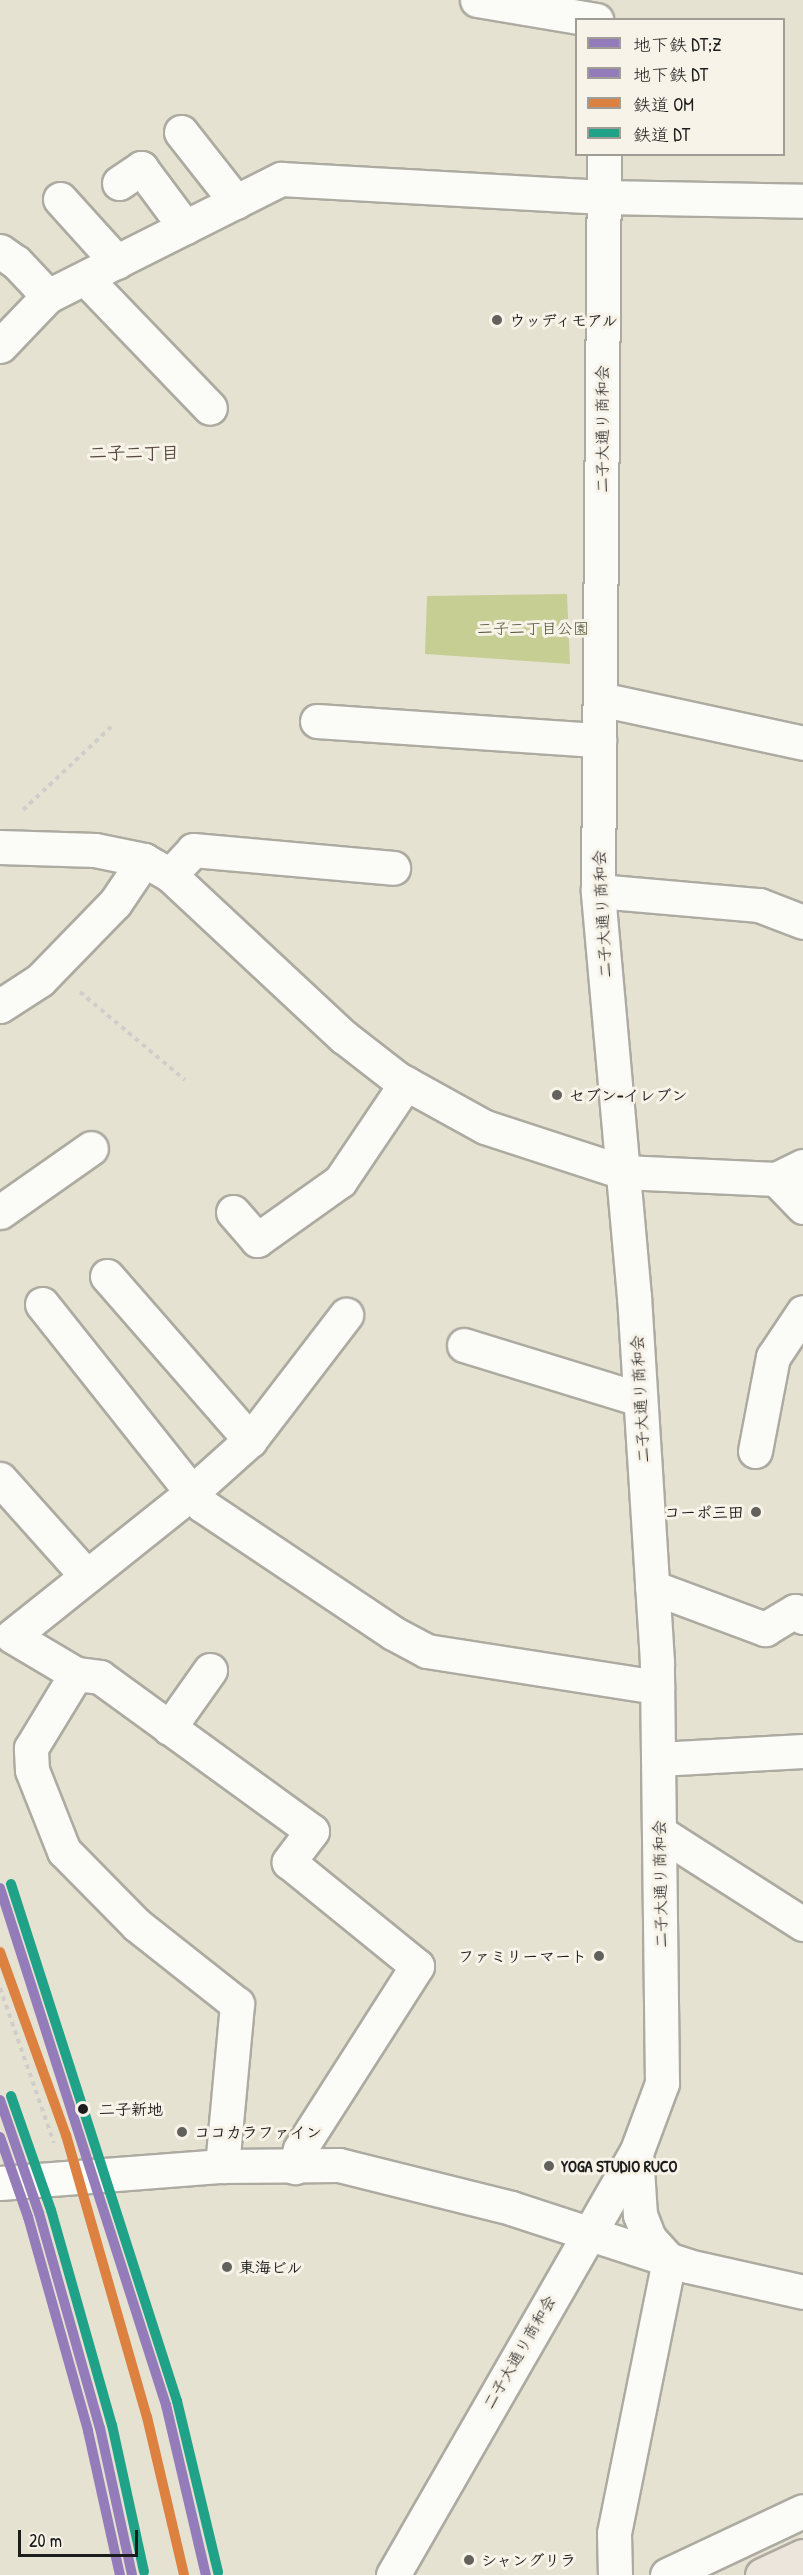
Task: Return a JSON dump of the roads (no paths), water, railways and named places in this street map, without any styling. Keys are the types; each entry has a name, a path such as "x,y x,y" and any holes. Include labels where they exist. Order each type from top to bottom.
{"highway":[{"path":"762,2575 803,2556"}],"street":[{"path":"477,0 584,18"},
{"path":"607,18 608,0"},
{"path":"181,132 236,202"},
{"name":"二子大通り商和会","path":"393,2575 636,2153 662,2083 657,1687 652,1587 623,1172 598,891 604,156"},
{"path":"119,183 141,168 185,227"},
{"path":"0,346 48,296 281,179 603,197 803,201"},
{"path":"60,200 117,262"},
{"path":"0,251 16,262 48,296"},
{"path":"85,278 210,408"},
{"path":"600,699 803,742"},
{"path":"317,721 599,740"},
{"path":"0,847 95,850 157,868 344,1037 406,1083 485,1127 623,1172 790,1173 803,1207"},
{"path":"0,1006 52,968 115,903 157,868 193,850 393,868"},
{"path":"598,891 759,905 803,922"},
{"path":"233,1212 257,1240 340,1181 406,1083"},
{"path":"0,1212 91,1148"},
{"path":"106,1276 250,1440"},
{"path":"42,1304 202,1505 393,1633 427,1651 657,1687"},
{"path":"755,1452 774,1357 803,1312"},
{"path":"295,2166 300,2149 417,1966 289,1862 312,1831 100,1677 76,1674 6,1632 191,1493 250,1440 346,1315"},
{"path":"464,1345 640,1399"},
{"path":"0,1479 85,1574"},
{"path":"652,1587 765,1629 795,1611 803,1617"},
{"path":"169,1728 210,1670"},
{"path":"76,1674 31,1749 32,1770 64,1851 137,1925 237,2004 222,2166"},
{"path":"658,1759 803,1751"},
{"path":"659,1832 803,1924"},
{"path":"636,2153 640,2215 649,2238 669,2260"},
{"path":"0,2183 222,2166 339,2165 401,2178 669,2260 802,2286"},
{"path":"615,2575 614,2534 669,2260"},
{"path":"667,2575 803,2511"}],"metro line":[{"name":"DT;Z","path":"0,1888 166,2405 206,2575"},
{"name":"DT;Z","path":"0,2100 39,2213 100,2428 132,2575"},
{"name":"DT","path":"0,2137 28,2217 88,2431 120,2575"}],"rail line":[{"name":"DT","path":"11,1884 177,2401 218,2572"},
{"name":"OM","path":"0,1952 66,2135 147,2417 184,2575"},
{"name":"DT","path":"11,2096 51,2210 112,2425 144,2572"}],"place":[{"name":"ウッディモアル","path":"497,320"},
{"name":"セブン-イレブン","path":"557,1095"},
{"name":"コーポ三田","path":"756,1512"},
{"name":"ファミリーマート","path":"599,1956"},
{"name":"二子新地","path":"83,2109"},
{"name":"ココカラファイン","path":"182,2132"},
{"name":"YOGA STUDIO RUCO","path":"549,2166"},
{"name":"東海ビル","path":"227,2267"},
{"name":"シャングリラ","path":"469,2560"}],"district":[{"name":"二子二丁目","path":"134,453"}],"park label":[{"name":"二子二丁目公園","path":"533,628"}]}
